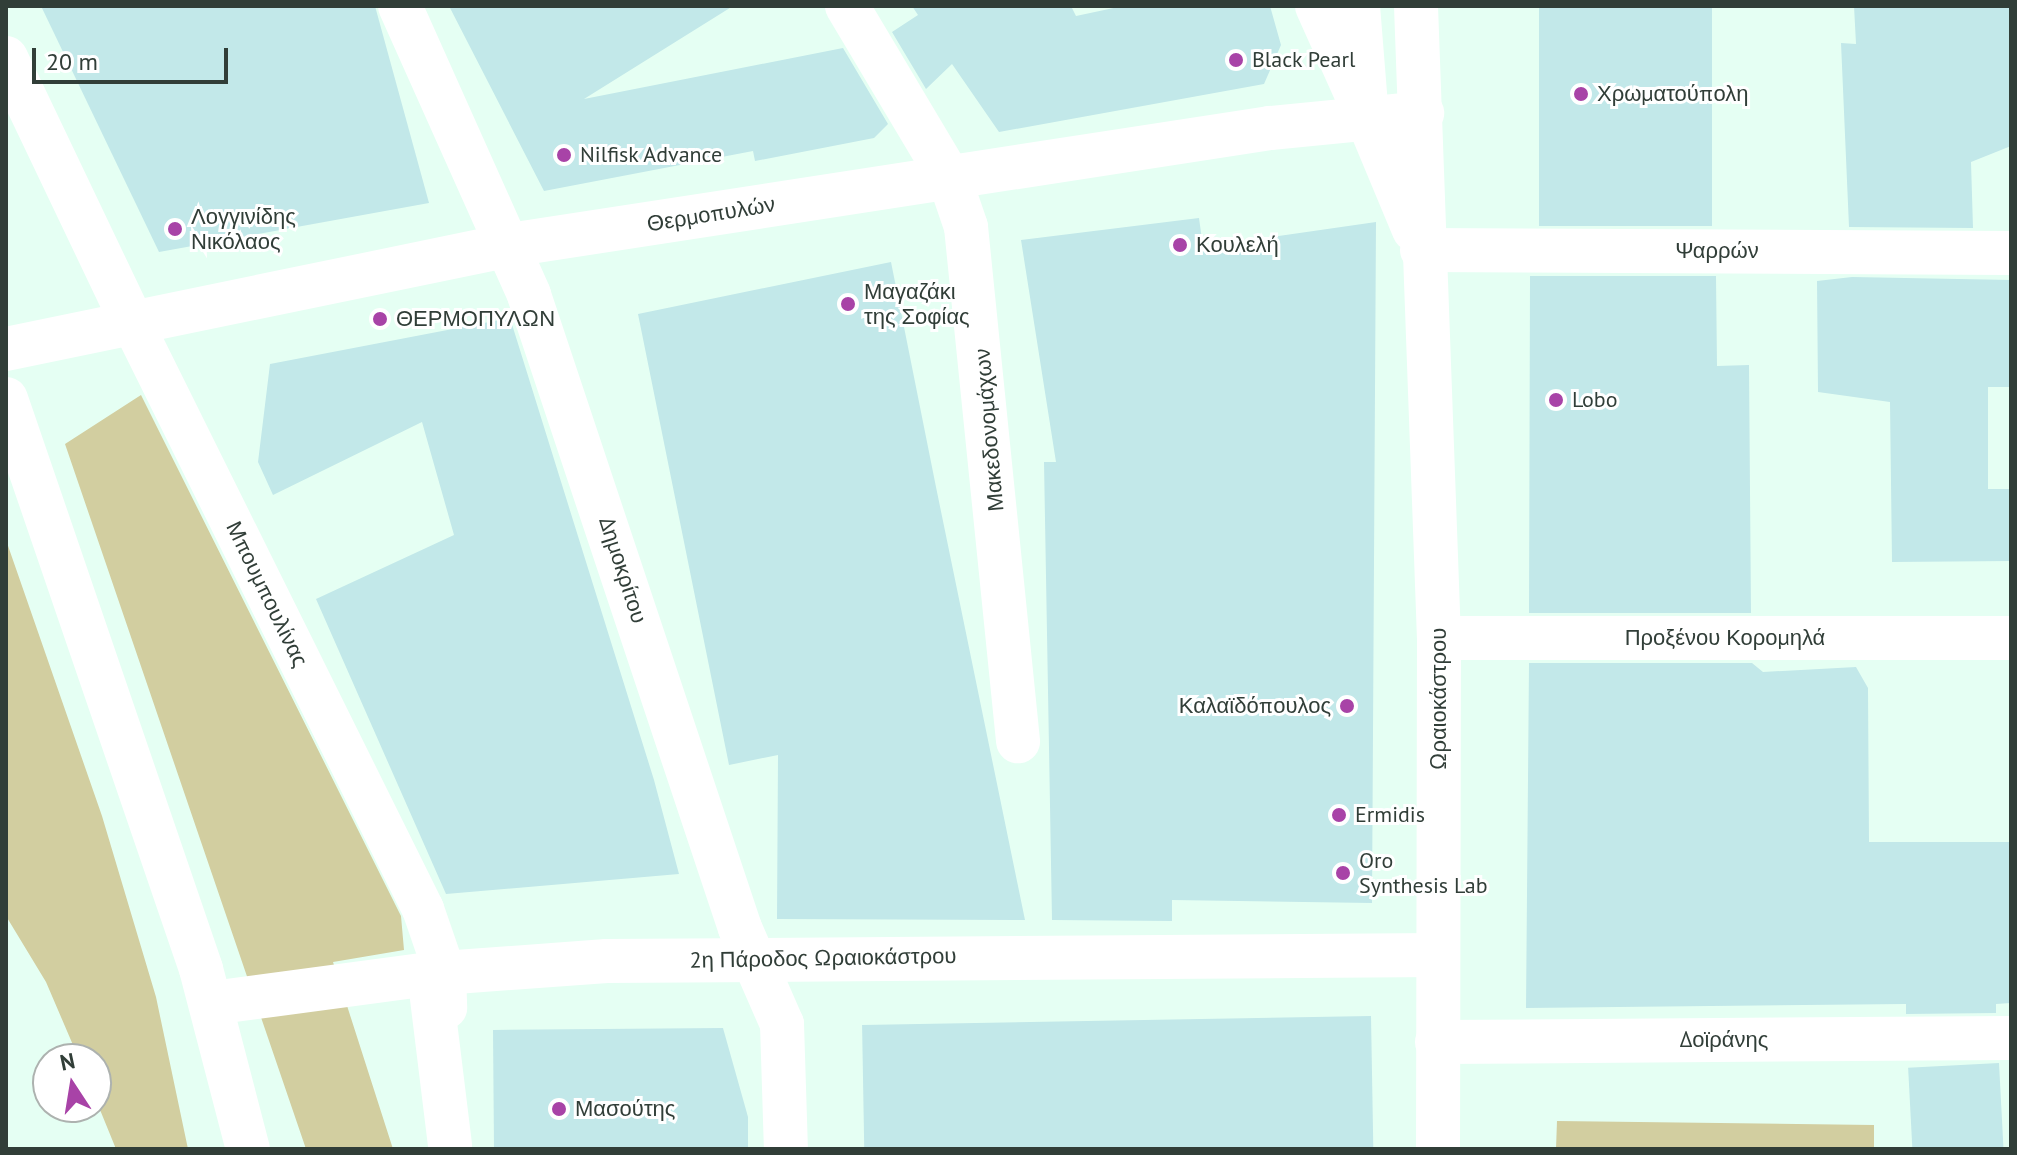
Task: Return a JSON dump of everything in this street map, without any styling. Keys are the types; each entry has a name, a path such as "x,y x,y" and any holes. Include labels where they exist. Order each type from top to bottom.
{"street":[{"name":"Δημοκρίτου","path":"400,6 510,245 754,960 785,1036 786,1149"},
{"name":"Μακεδονομάχων","path":"847,6 949,177 974,279 1018,741"},
{"path":"1317,6 1367,117"},
{"name":"Ωραιοκάστρου","path":"1358,6 1367,117 1422,250"},
{"name":"Ωραιοκάστρου","path":"1416,6 1422,113 1422,250 1439,638 1438,1149"},
{"name":"Μπουμπουλίνας","path":"6,58 130,318 423,909 437,973"},
{"name":"Θερμοπυλών","path":"6,349 130,318 510,245 949,177 1367,117 1422,113"},
{"name":"Ψαρρών","path":"1422,250 2011,253"},
{"path":"6,399 212,1003 248,1149"},
{"name":"Προξένου Κορομηλά","path":"1439,638 2011,638"},
{"name":"2η Πάροδος Ωραιοκάστρου","path":"212,1003 437,973 754,960 1437,955"},
{"path":"437,973 450,1148"},
{"name":"Δοϊράνης","path":"1437,1042 2011,1038"}],"shaded area":[{"path":"141,395 401,916 404,950 333,962 393,1149 306,1149 65,444"},
{"path":"6,540 102,816 156,997 188,1149 116,1149 105,1123 112,1123 112,1043 72,1043 46,982 6,916"},
{"path":"1557,1121 1874,1125 1874,1149 1556,1149"}],"building":[{"path":"41,6 375,6 429,203 159,252"},
{"path":"449,6 733,6 584,99 843,48 888,124 874,138 755,161 753,151 544,191"},
{"path":"912,6 1071,6 1076,16 1123,6 1270,6 1281,45 1264,84 999,132 952,64 926,89 892,32 918,15"},
{"path":"1539,6 1712,6 1712,226 1539,226"},
{"path":"1854,6 2011,6 2011,146 1971,162 1973,228 1849,227 1841,43 1856,44"},
{"path":"1199,218 1203,247 1376,222 1372,903 1172,900 1172,921 1052,920 1044,462 1056,462 1021,240"},
{"path":"891,262 1025,920 777,919 778,755 729,765 638,314"},
{"path":"1530,276 1716,276 1717,366 1749,365 1751,613 1529,613"},
{"path":"1852,277 2011,280 2011,387 1988,387 1988,489 2011,489 2011,561 1892,562 1890,402 1818,392 1817,281"},
{"path":"510,318 654,780 679,874 446,894 316,599 454,535 422,422 273,495 258,462 270,364"},
{"path":"1529,663 1752,663 1763,672 1856,667 1868,688 1869,842 2011,842 2011,1003 1996,1004 1996,1013 1906,1014 1906,1004 1526,1008"},
{"path":"1371,1016 1373,1149 864,1149 862,1025"},
{"path":"723,1028 748,1117 748,1149 494,1149 493,1030"},
{"path":"1999,1063 2004,1149 1912,1149 1908,1068"}],"place":[{"name":"Black Pearl","path":"1236,60"},
{"name":"Χρωματούπολη","path":"1581,94"},
{"name":"Nilfisk Advance","path":"564,155"},
{"name":"Λογγινίδης Νικόλαος","path":"175,229"},
{"name":"Κουλελή","path":"1180,245"},
{"name":"Μαγαζάκι της Σοφίας","path":"848,304"},
{"name":"ΘΕΡΜΟΠΥΛΩΝ","path":"380,319"},
{"name":"Lobo","path":"1556,400"},
{"name":"Καλαϊδόπουλος","path":"1347,706"},
{"name":"Ermidis","path":"1339,815"},
{"name":"Oro Synthesis Lab","path":"1343,873"},
{"name":"Μασούτης","path":"559,1109"}]}
